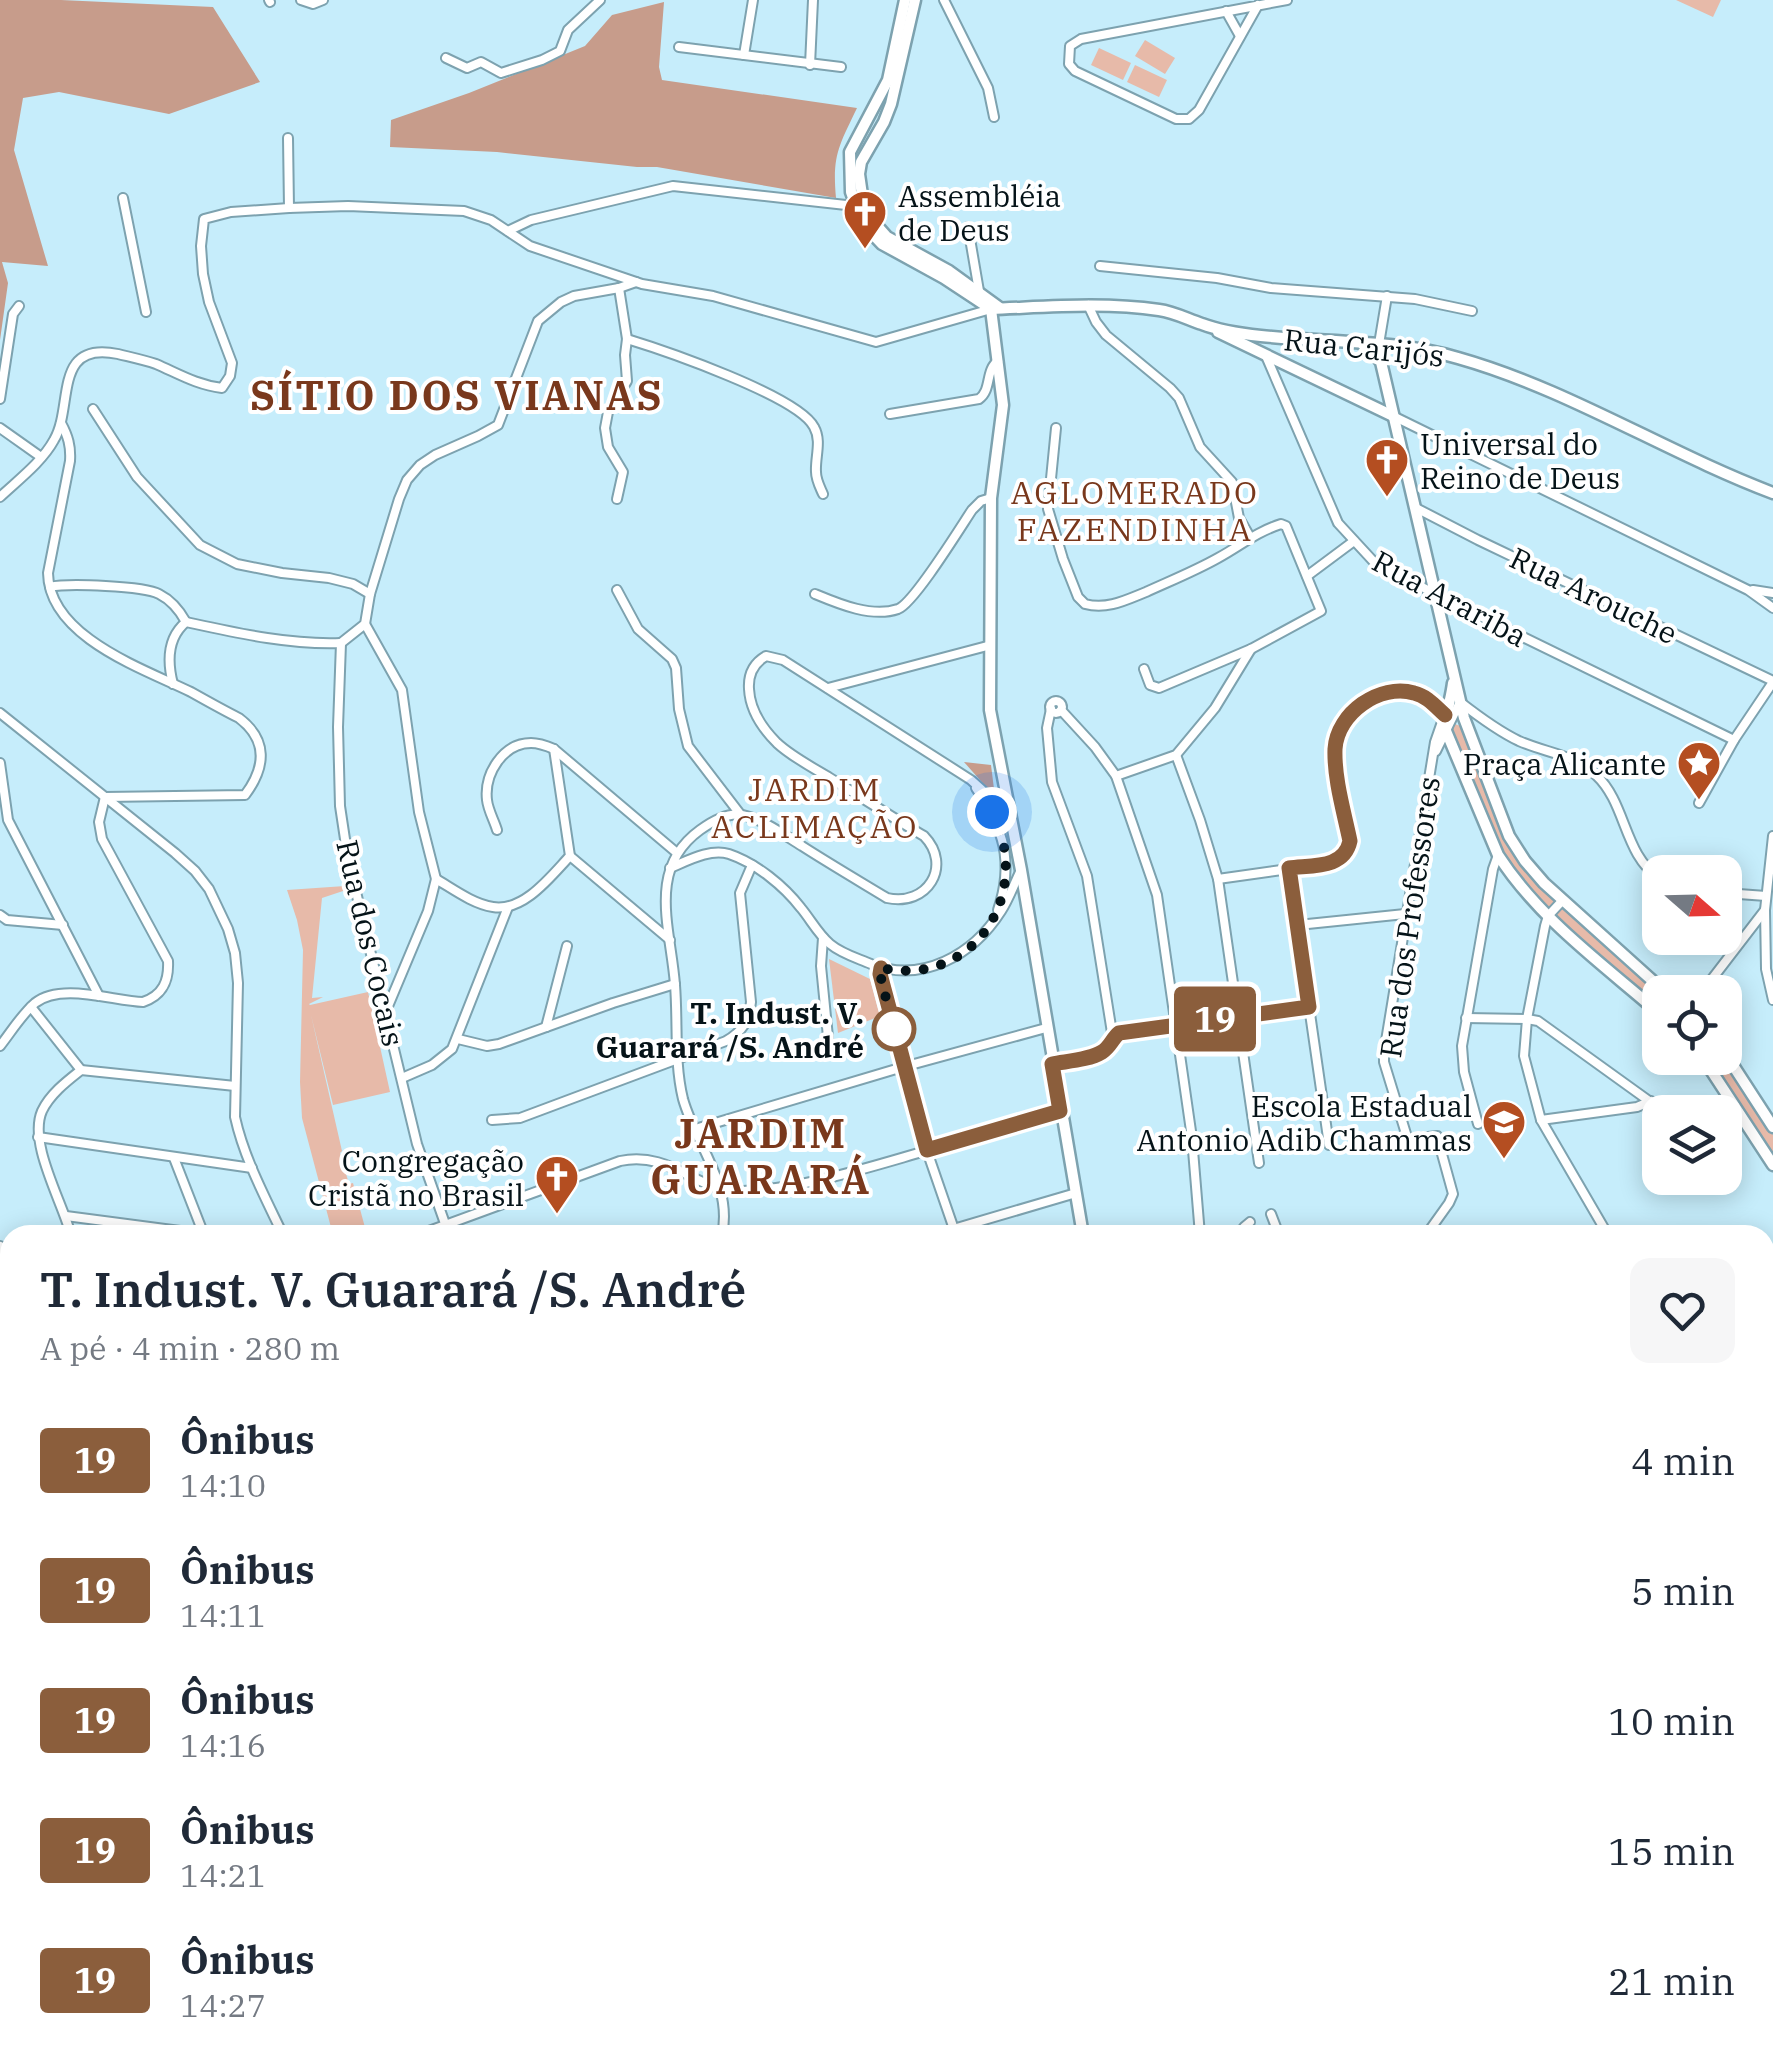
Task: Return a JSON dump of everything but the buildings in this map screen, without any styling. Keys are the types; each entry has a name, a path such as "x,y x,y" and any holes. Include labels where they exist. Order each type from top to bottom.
{"main road":[{"path":"905,0 888,80 850,152 849,180 855,206 882,244 996,309"},
{"path":"915,0 891,104 861,162 859,174 867,222 895,243 978,291 996,309 1003,405 991,498 990,710 1081,1225"},
{"name":"Rua Carijós","path":"996,309 1088,305 1164,310 1243,334 1379,344 1456,357 1555,394 1695,461 1773,493"},
{"path":"1204,325 1393,416"},
{"path":"1271,359 1281,338"},
{"path":"1358,343 1381,362 1416,508 1460,702 1446,731 1498,855 1548,916 1642,998"},
{"path":"1381,362 1388,352 1402,347"},
{"path":"1453,677 1454,716 1509,836 1534,872 1562,901 1646,975"},
{"path":"1714,1075 1768,1160"},
{"path":"1739,1075 1773,1127"}],"street":[{"path":"301,0 313,4 323,0"},
{"path":"446,58 467,68 481,62 501,73 542,60 560,51 568,30 600,0"},
{"path":"744,55 753,0"},
{"path":"810,64 813,0"},
{"path":"944,0 988,88 994,117"},
{"path":"1258,5 1198,110 1183,120 1076,72 1068,64 1074,41 1226,11 1258,5 1288,0"},
{"path":"1226,11 1240,36"},
{"path":"679,47 841,67"},
{"path":"288,138 290,208"},
{"path":"508,231 531,220 673,186 855,206"},
{"path":"123,198 146,312"},
{"path":"0,497 52,444 61,423 70,370 77,362 98,353 113,353 222,388 232,364 209,302 201,246 204,220 232,212 348,206 464,211 492,220 530,246 636,282 713,296 876,342 996,309"},
{"path":"968,227 978,291"},
{"path":"1100,266 1132,267 1271,288 1387,296 1472,311"},
{"path":"386,1012 428,912 436,879 419,812 402,690 365,624 370,594 399,499 420,464 498,424 538,321 560,302 574,296 636,282"},
{"path":"617,499 623,472 608,447 605,428 608,412 627,381 627,338 619,288"},
{"path":"1379,344 1387,296"},
{"path":"1088,305 1106,335 1178,398 1200,447 1232,482 1239,518 1250,537"},
{"path":"0,399 13,314 19,306"},
{"path":"627,338 727,375 801,412 815,430 816,480 823,494"},
{"name":"Rua Arariba","path":"1271,359 1332,512 1365,554 1385,570 1734,740"},
{"path":"890,414 982,398 992,366 998,361"},
{"path":"93,408 137,477 200,544 238,564 329,578 353,584 370,594"},
{"path":"1393,416 1748,590 1773,608"},
{"path":"61,423 68,438 70,461 48,573 50,587 63,613 103,649 239,718 252,728 261,752 256,778 245,795 105,797"},
{"path":"0,428 41,456"},
{"path":"1056,428 1048,509 1063,559 1078,597 1085,604 1106,606 1121,602 1210,563 1250,537 1281,524 1286,526 1321,611 1252,649 1159,688 1150,685 1144,669"},
{"path":"815,594 861,609 882,611 903,606 972,510 991,498"},
{"name":"Rua Arouche","path":"1416,508 1773,682"},
{"path":"1308,576 1354,541"},
{"path":"50,587 78,585 156,592 186,622 291,640 341,643 365,624"},
{"path":"617,590 638,629 672,659 682,730 688,746 740,814 772,828 887,898 898,901 917,895 932,882 936,872 934,852 924,836 781,747 759,722 749,691 752,670 766,656 783,660 971,780 1012,822"},
{"path":"1748,590 1773,593"},
{"path":"173,684 168,658 177,630 186,622"},
{"name":"Rua dos Cocais","path":"341,643 340,806 348,859 421,1159 446,1225"},
{"path":"828,688 991,645"},
{"path":"1116,776 1176,755 1215,708 1252,649"},
{"path":"1699,803 1734,740 1773,682"},
{"path":"1218,879 1331,863 1348,850 1350,841 1335,747 1344,723 1368,700 1400,690 1420,694 1454,716"},
{"path":"1052,1064 1097,1055 1108,1048 1112,1038 1088,876 1052,782 1047,728 1052,703 1057,701 1116,776 1157,894 1194,1154 1199,1225"},
{"path":"1460,702 1506,734 1577,760 1595,774 1612,797 1642,863"},
{"path":"1,716 195,872 219,908 235,953 238,982 235,1117 252,1168 278,1225"},
{"name":"Rua dos Professores","path":"1432,1225 1449,1203 1452,1192 1437,1136 1407,1137 1384,1053 1435,742 1454,716"},
{"name":"Rua dos Professores","path":"1433,754 1446,731"},
{"path":"498,830 487,804 488,779 507,751 534,743 554,749 678,853"},
{"path":"554,749 570,856 671,941"},
{"path":"1176,755 1218,879 1259,1163"},
{"path":"0,763 4,818 99,996"},
{"path":"971,780 992,812 1005,844 1004,890 994,922"},
{"path":"0,1046 31,1007 45,997 99,996 144,1002 166,984 168,961 102,839 99,822 105,797"},
{"path":"724,1225 726,1210 722,1190 682,1094 666,889 670,868 686,840 716,820 740,814"},
{"path":"1773,836 1765,910 1766,969 1773,1000"},
{"path":"670,868 716,852 752,864 798,904 823,938 846,954 881,968 908,971 936,966 975,943 1004,908 1020,870"},
{"path":"1478,1124 1462,1059 1466,1018 1498,855"},
{"path":"436,879 490,907 508,907 532,894 570,856"},
{"path":"492,1120 520,1118 678,1060 734,1036 746,1025 751,1002 740,892 752,864"},
{"path":"1289,868 1329,1145"},
{"path":"1742,894 1766,896"},
{"path":"1562,901 1548,916 1527,1018 1524,1056 1541,1120 1602,1225"},
{"path":"402,1078 442,1058 458,1039 508,907"},
{"path":"641,914 654,914 666,907"},
{"path":"1715,975 1765,910"},
{"path":"1298,925 1405,914"},
{"path":"0,928 3,917 63,926"},
{"path":"823,938 828,1038"},
{"path":"546,1027 567,946"},
{"path":"881,968 903,1067 953,1225"},
{"path":"458,1039 488,1046 499,1044 675,984"},
{"path":"31,1007 81,1070"},
{"path":"1112,1038 1123,1032 1309,1007"},
{"path":"1466,1018 1538,1021 1643,1095"},
{"path":"695,1129 1046,1028"},
{"path":"68,1225 38,1137 41,1113 60,1087 81,1070 235,1086"},
{"path":"1541,1120 1642,1105"},
{"path":"460,1225 634,1158 672,1166 722,1190 744,1191 819,1180 1060,1111"},
{"path":"38,1137 252,1168"},
{"path":"174,1158 200,1225"},
{"path":"977,1225 1076,1193"},
{"path":"1270,1214 1275,1225"},
{"path":"66,1216 127,1225"},
{"path":"1247,1225 1250,1222"}],"shaded area":[{"path":"0,0 213,7 260,82 169,114 59,92 23,98 14,150 48,266 2,262 8,283 0,340"},
{"path":"1676,0 1721,0 1713,17"},
{"path":"664,2 659,67 662,80 857,108 838,151 836,198 657,167 497,152 390,147 391,120 585,46 612,15"},
{"path":"1145,40 1175,58 1165,74 1135,56"},
{"path":"1099,48 1131,63 1123,80 1091,65"},
{"path":"1135,65 1167,80 1159,97 1127,82"},
{"path":"1455,724 1463,727 1531,875 1642,978 1642,994 1563,927 1513,871 1488,823 1452,729"},
{"path":"964,762 991,765 995,797"},
{"path":"345,886 346,890 322,898 312,998 323,997 309,1004 368,992 390,1092 333,1105 311,1015 340,1153 364,1225 330,1225 302,1118 303,950 287,890"},
{"path":"829,959 870,979 880,1016 838,1033"},
{"path":"1720,1075 1735,1075 1773,1135 1773,1158 1742,1110 1742,1095 1733,1095"}],"bus line":[{"name":"19","path":"881,968 927,1150 1060,1111 1052,1064 1097,1055 1119,1033 1309,1007 1289,868 1331,863 1348,850 1350,841 1335,747 1338,735 1353,712 1388,692 1420,694 1445,715"}],"place":[{"name":"Assembléia de Deus","path":"865,250"},
{"name":"Universal do Reino de Deus","path":"1387,498"},
{"name":"Praça Alicante","path":"1699,801"},
{"name":"T. Indust. V. Guarará /S. André","path":"894,1029"},
{"name":"Escola Estadual Antonio Adib Chammas","path":"1504,1160"},
{"name":"Congregação Cristã no Brasil","path":"557,1215"}],"district":[{"name":"SÍTIO DOS VIANAS","path":"457,395"},
{"name":"AGLOMERADO FAZENDINHA","path":"1135,510"},
{"name":"JARDIM ACLIMAÇÃO","path":"815,808"},
{"name":"JARDIM GUARARÁ","path":"761,1156"}],"route":[{"path":"894,1029 896,1039 881,968 908,971 936,966 975,943 994,922 1004,890 1006,864 1005,844 992,812"}]}
